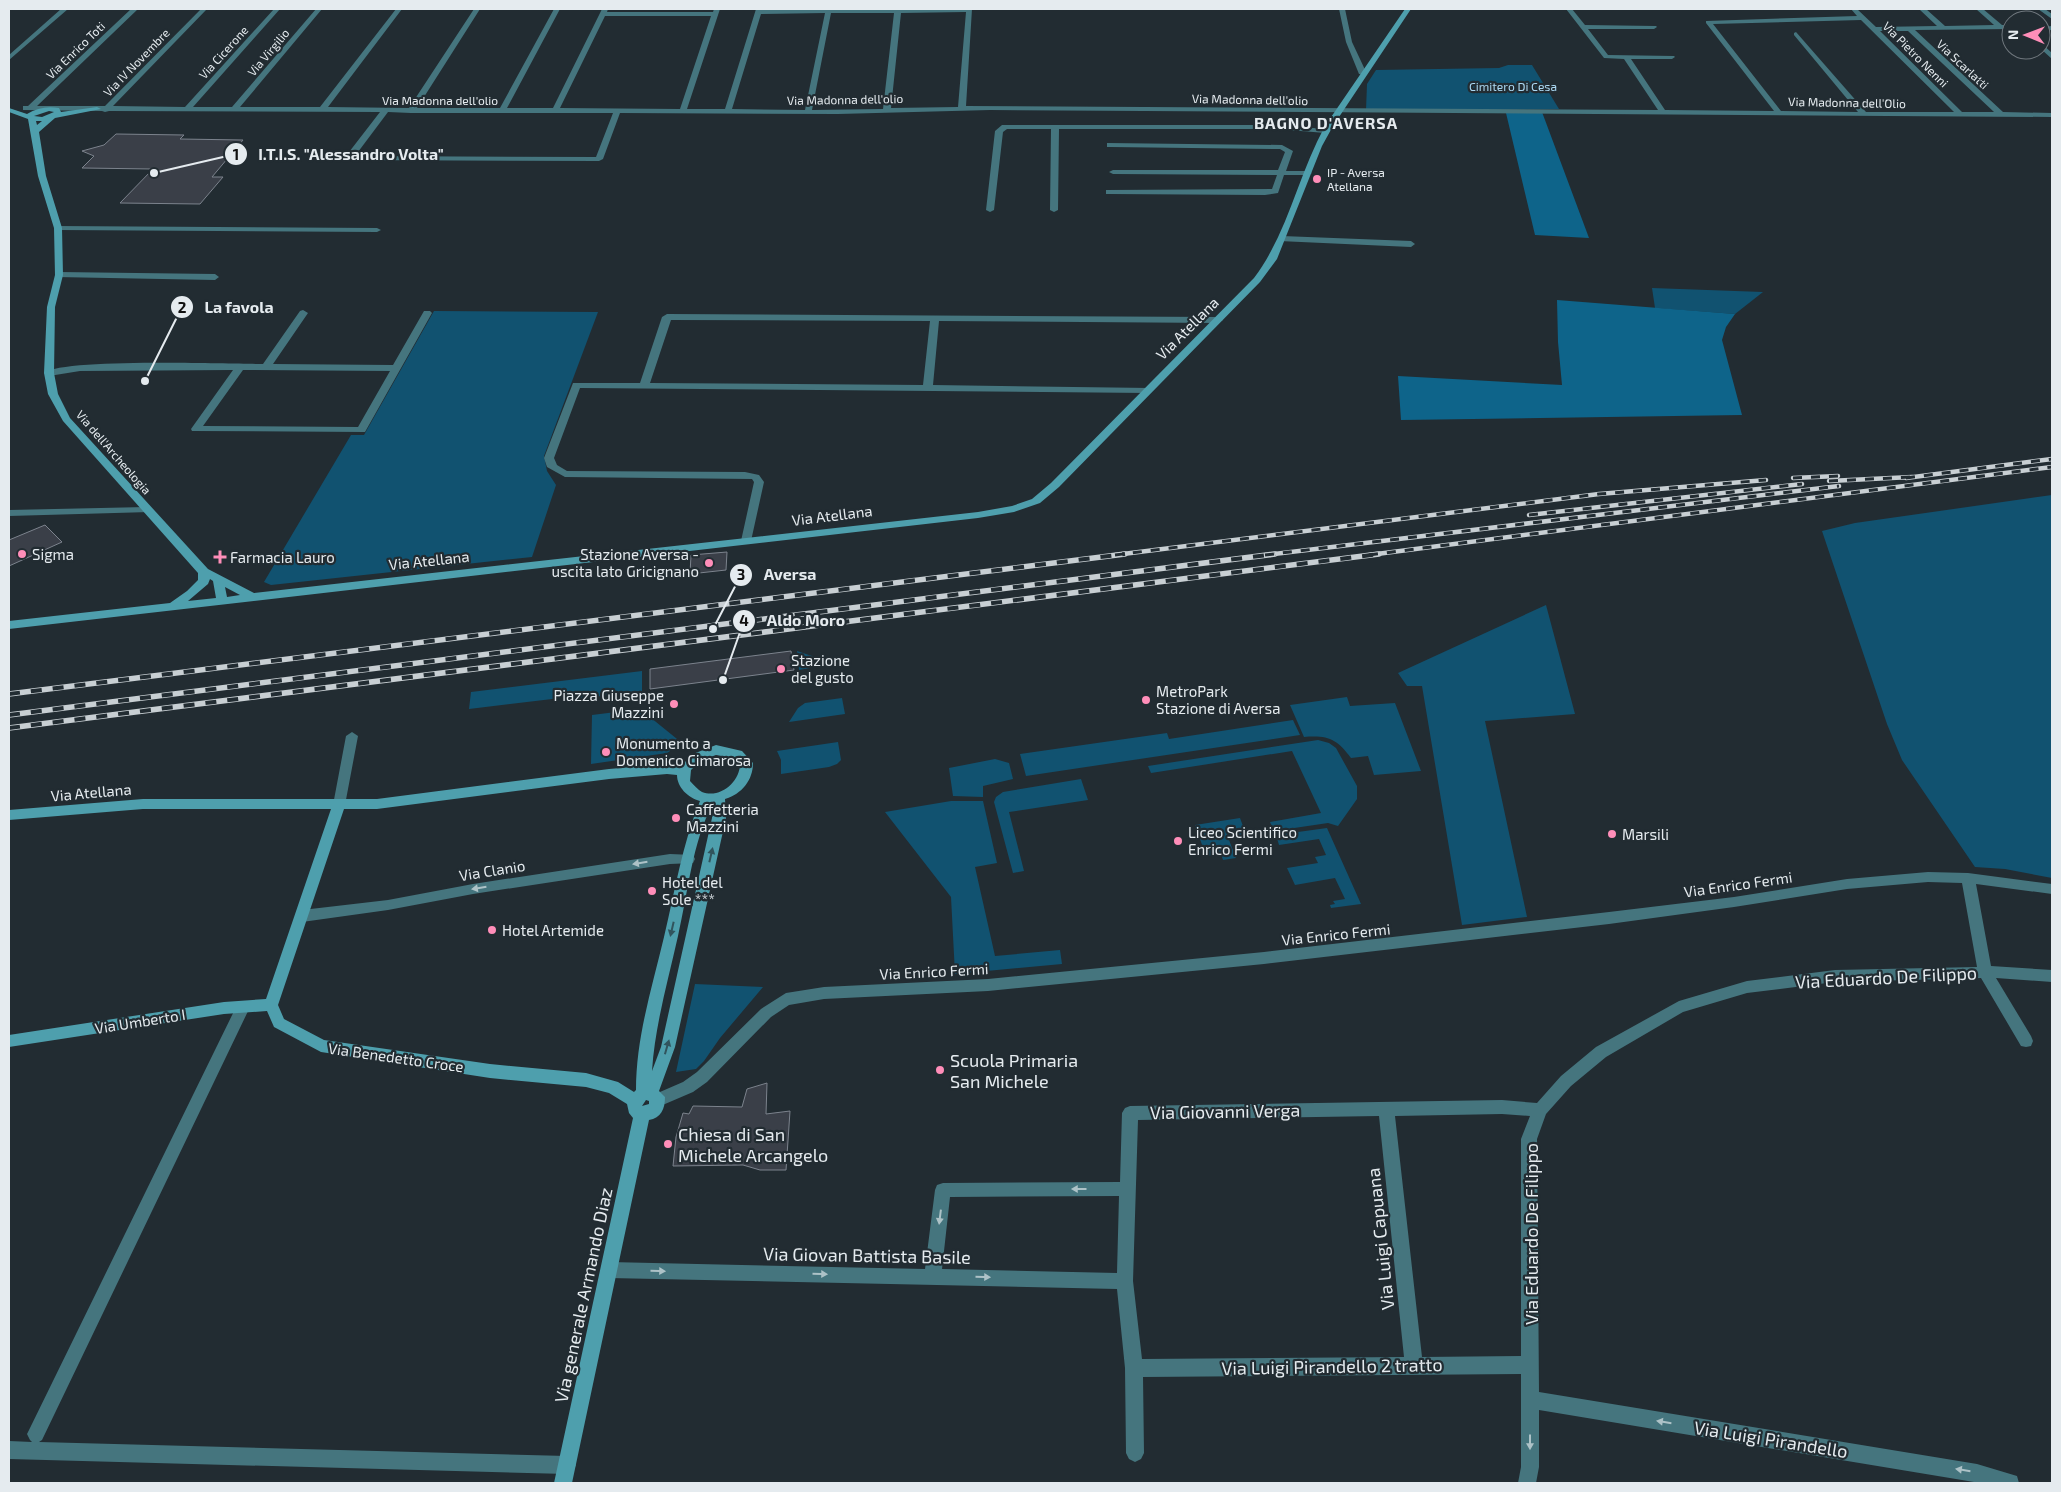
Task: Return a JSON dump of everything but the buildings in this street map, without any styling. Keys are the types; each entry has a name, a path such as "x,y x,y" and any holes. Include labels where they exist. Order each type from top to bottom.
{"main road":[{"name":"Via Atellana","path":"9,624 1014,509 1036,501 1055,485 1218,320 1257,280 1273,259 1326,131 1362,74 1408,9"},
{"path":"9,109 30,112 101,110"},
{"name":"Via dell'Archeologia","path":"30,112 36,131 42,176 58,228 59,275 51,307 49,373 53,394 66,419 204,577"},
{"path":"36,131 51,112"},
{"path":"204,577 218,579 252,597"},
{"path":"201,603 205,590 204,577"},
{"path":"172,606 190,594 204,577"},
{"path":"218,579 222,600"},
{"path":"727,750 743,758 748,772 745,780 730,793 713,797 692,793 687,788 683,777 684,771 688,763 705,752 727,750"},
{"name":"Via Atellana","path":"9,815 143,804 377,804 646,770 684,771"},
{"path":"646,1100 645,1049 699,817 713,797"},
{"path":"646,1100 668,1047 719,818 713,797"},
{"path":"271,1005 339,805"},
{"name":"Via Benedetto Croce","path":"271,1005 279,1024 321,1046 490,1071 586,1080 613,1087 646,1100"},
{"name":"Via Umberto I","path":"9,1041 243,1007 271,1005"},
{"name":"Via generale Armando Diaz","path":"563,1483 646,1100"}],"street":[{"path":"9,58 65,9"},
{"name":"Via Enrico Toti","path":"30,112 135,9"},
{"name":"Via IV Novembre","path":"101,110 204,9"},
{"name":"Via Cicerone","path":"186,110 277,9"},
{"name":"Via Virgilio","path":"233,110 319,9"},
{"path":"322,110 399,9"},
{"path":"411,111 477,9"},
{"path":"502,111 558,9"},
{"path":"1342,9 1349,42 1362,74"},
{"path":"1569,9 1606,57 1672,57"},
{"name":"Via Pietro Nenni","path":"1854,9 1962,115"},
{"path":"1922,9 1943,28"},
{"path":"1979,9 2000,27"},
{"path":"2042,9 2052,17"},
{"path":"728,111 758,10 969,10 962,108"},
{"path":"808,111 829,10"},
{"path":"887,110 898,10"},
{"path":"555,111 604,12 716,11 683,110"},
{"path":"1779,113 1708,22 1863,18"},
{"path":"1583,27 1654,27"},
{"path":"1874,29 2000,27"},
{"name":"Via Scarlatti","path":"1909,28 2002,116"},
{"path":"1796,34 1864,114"},
{"path":"1626,57 1663,112"},
{"name":"Via Madonna dell'olio","path":"101,110 808,111 962,108 1641,111"},
{"path":"385,111 349,158 598,159 617,111"},
{"name":"Via Madonna dell'Olio","path":"1641,111 2052,115"},
{"path":"990,210 999,131 1005,127 1275,127 1326,131"},
{"path":"1054,210 1055,127"},
{"path":"1109,192 1265,193 1275,191 1289,151 1282,147 1110,145"},
{"path":"1113,172 1308,173"},
{"path":"58,228 377,230"},
{"path":"1282,239 1411,244"},
{"path":"59,275 215,277"},
{"path":"266,367 303,313"},
{"path":"240,367 196,429 361,430 427,313"},
{"path":"644,386 667,317 1218,320"},
{"path":"928,388 935,318"},
{"path":"49,373 80,368 113,367 396,368"},
{"path":"746,541 759,482 755,477 745,475 565,474 552,467 549,458 576,385 1148,390"},
{"path":"9,512 146,510"},
{"path":"339,805 352,736"},
{"name":"Via Clanio","path":"302,916 388,905 473,889 670,859 688,859"},
{"name":"Via Enrico Fermi","path":"646,1100 688,1088 702,1077 766,1012 786,999 824,993 988,985 1264,958 1609,918 1734,902 1847,884 1928,878 1968,878 2052,889"},
{"name":"Via Eduardo De Filippo","path":"1968,878 1986,972 2026,1041"},
{"name":"Via Eduardo De Filippo","path":"1527,1483 1530,1467 1529,1140 1540,1110 1566,1081 1602,1052 1679,1007 1747,987 1825,977 1986,972 2052,976"},
{"path":"36,1434 243,1007"},
{"name":"Via Giovanni Verga","path":"1136,1453 1134,1368 1125,1281 1130,1113 1502,1107 1540,1110"},
{"name":"Via Luigi Capuana","path":"1386,1108 1414,1366"},
{"path":"933,1276 943,1190 1128,1189"},
{"name":"Via Giovan Battista Basile","path":"609,1270 1125,1281"},
{"name":"Via Luigi Pirandello 2 tratto","path":"1134,1368 1530,1364"},
{"name":"Via Luigi Pirandello","path":"1530,1400 1977,1473 2010,1483"},
{"path":"9,1450 567,1465"}],"green space":[{"name":"Cimitero Di Cesa","path":"1508,65 1532,65 1559,109 1366,110 1367,84 1376,70 1499,68"},
{"path":"1652,288 1763,292 1735,314 1655,308"},
{"path":"434,311 598,312 544,456 547,471 556,485 532,557 271,585 264,582 351,435 364,435"},
{"path":"2052,495 2052,878 2005,869 1975,867 1902,760 1887,724 1822,531 1855,523"},
{"path":"1546,605 1575,714 1485,721 1527,917 1462,925 1422,686 1407,686 1398,673"},
{"path":"797,651 815,657 820,656 821,666 799,670"},
{"path":"642,671 642,691 569,700 569,697 469,709 471,692"},
{"path":"1347,697 1350,706 1395,703 1421,771 1374,775 1368,756 1351,758 1336,742 1320,737 1304,737 1290,705"},
{"path":"842,698 845,714 789,722 798,708 805,703"},
{"path":"640,709 682,743 667,753 591,764 592,715"},
{"path":"1293,720 1300,735 1026,776 1020,754 1167,733 1169,739"},
{"path":"1318,740 1329,743 1336,748 1357,786 1357,799 1338,826 1328,823 1274,831 1270,822 1321,813 1292,751 1151,773 1148,766"},
{"path":"838,742 841,760 837,764 829,767 781,774 781,760 777,751"},
{"path":"995,759 1009,763 1013,779 983,786 983,797 953,796 949,768"},
{"path":"1081,779 1088,800 1009,812 1024,871 1013,873 994,802 996,797 1003,792"},
{"path":"951,801 983,801 997,863 975,867 995,956 1060,950 1062,964 955,974 951,897 885,812"},
{"path":"1240,818 1247,837 1229,840 1236,858 1223,860 1221,854 1206,856 1195,825"},
{"path":"1327,828 1361,904 1331,908 1330,905 1335,904 1333,901 1345,899 1335,878 1295,885 1287,868 1318,863 1315,857 1326,855 1319,839 1279,845 1276,835"},
{"path":"695,984 763,987 696,1069 676,1072"}],"shaded area":[{"path":"1542,112 1589,238 1535,235 1506,113"},
{"path":"1557,300 1735,314 1726,327 1722,340 1742,415 1401,420 1398,376 1562,385"}],"railway":[{"path":"1906,478 2052,459"},
{"path":"1369,555 2052,467"},
{"path":"1793,478 1838,476"},
{"path":"1829,481 1912,477"},
{"path":"1115,555 1599,494 1766,480"},
{"path":"1529,515 1802,484"},
{"path":"1265,555 1839,486"},
{"path":"9,694 1125,554"},
{"path":"9,715 1275,554"},
{"path":"9,728 1379,554"}],"place":[{"name":"I.T.I.S. \"Alessandro Volta\"","path":"154,173"},
{"name":"IP - Aversa Atellana","path":"1317,179"},
{"name":"La favola","path":"145,381"},
{"name":"Sigma","path":"22,554"},
{"name":"Farmacia Lauro","path":"220,557"},
{"name":"Stazione Aversa - uscita lato Gricignano","path":"709,563"},
{"name":"Aversa","path":"713,629"},
{"name":"Stazione del gusto","path":"781,669"},
{"name":"Aldo Moro","path":"723,680"},
{"name":"MetroPark Stazione di Aversa","path":"1146,700"},
{"name":"Piazza Giuseppe Mazzini","path":"674,704"},
{"name":"Monumento a Domenico Cimarosa","path":"606,752"},
{"name":"Caffetteria Mazzini","path":"676,818"},
{"name":"Marsili","path":"1612,834"},
{"name":"Liceo Scientifico Enrico Fermi","path":"1178,841"},
{"name":"Hotel del Sole ***","path":"652,891"},
{"name":"Hotel Artemide","path":"492,930"},
{"name":"Scuola Primaria San Michele","path":"940,1070"},
{"name":"Chiesa di San Michele Arcangelo","path":"668,1144"}],"district":[{"name":"BAGNO D'AVERSA","path":"1326,122"}]}
